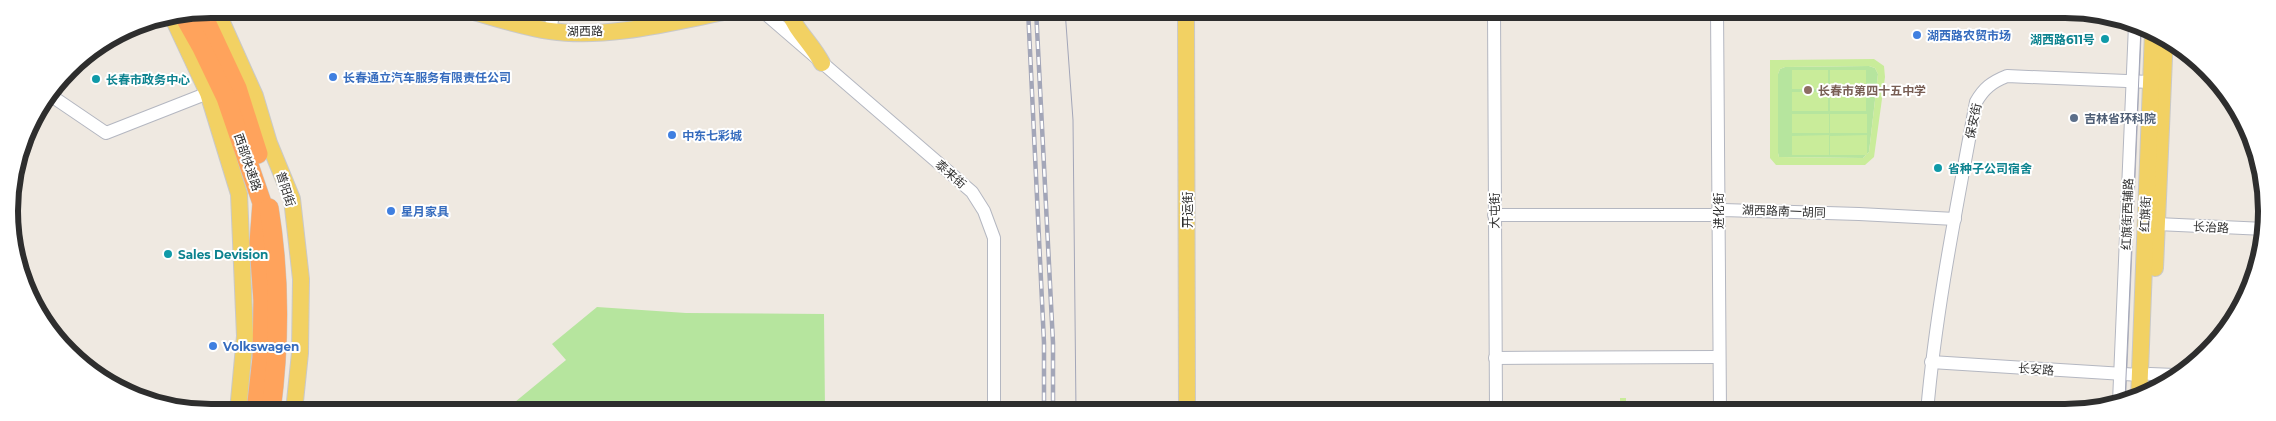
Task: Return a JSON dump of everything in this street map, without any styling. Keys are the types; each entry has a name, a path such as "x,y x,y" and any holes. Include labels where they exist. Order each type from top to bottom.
{"highway":[{"name":"西部快速路","path":"205,18 220,47 240,97 257,150 266,189 275,252 278,300 277,358 272,404"},
{"name":"西部快速路","path":"186,19 226,98 262,203 259,243 263,294 262,358 257,404"}],"main road":[{"name":"普阳街","path":"220,18 255,96 269,143 292,199 302,279 300,353 295,404"},
{"name":"湖西路","path":"530,18 552,21 629,20 639,18"},
{"name":"湖西路","path":"539,18 552,21 581,33 628,29 689,18"},
{"path":"791,18 796,30 814,47 822,63"},
{"name":"开运街","path":"1186,18 1188,404"},
{"path":"174,21 208,92 239,194 245,336 239,404"},
{"name":"红旗街","path":"2147,385 2145,375 2150,82 2153,38"},
{"name":"红旗街","path":"2142,388 2145,375 2157,224 2165,45"}],"street":[{"name":"泰来街","path":"770,18 972,192 984,211 994,238 994,404"},
{"name":"大屯街","path":"1494,18 1496,404"},
{"name":"进化街","path":"1717,18 1720,404"},
{"name":"红旗街西辅路","path":"2119,396 2135,30"},
{"name":"保安街","path":"1928,404 1931,362 1976,102 1984,90 1993,81 2007,76 2150,82"},
{"path":"54,98 106,133 208,92"},
{"name":"湖西路南一胡同","path":"1494,215 1714,215 1723,210 1752,210 1955,219"},
{"name":"长治路","path":"2157,224 2258,229"},
{"path":"1495,358 1719,357"},
{"name":"长安路","path":"1931,362 2120,374 2167,375"}],"green space":[{"path":"1874,59 1884,66 1885,77 1874,157 1865,165 1776,165 1770,158 1770,60","holes":["1869,66 1875,68 1878,74 1869,152 1863,158 1779,157 1778,74 1780,69 1785,67"]},
{"path":"1869,66 1875,68 1878,74 1869,152 1863,158 1779,157 1778,74 1780,69 1785,67"},
{"path":"1792,70 1828,70 1828,89 1792,89"},
{"path":"1830,70 1866,70 1866,89 1830,89"},
{"path":"1866,91 1866,111 1830,111 1830,92"},
{"path":"1792,92 1828,92 1828,111 1792,111"},
{"path":"1792,114 1829,114 1829,133 1792,133"},
{"path":"1830,114 1867,114 1867,133 1830,133"},
{"path":"1829,135 1829,155 1792,155 1792,136"},
{"path":"1867,135 1867,155 1830,155 1830,136"},
{"path":"597,307 686,313 824,314 825,404 513,404 566,360 552,344"},
{"path":"1620,398 1626,398 1626,404 1620,404"}],"tram line":[{"path":"1066,18 1073,120 1076,404"},
{"path":"2125,394 2141,33"}],"railway":[{"path":"1028,18 1044,343 1044,404"},
{"path":"1036,18 1053,343 1053,404"}],"place":[{"name":"湖西路农贸市场","path":"1917,35"},
{"name":"湖西路611号","path":"2105,39"},
{"name":"长春通立汽车服务有限责任公司","path":"333,77"},
{"name":"长春市政务中心","path":"96,79"},
{"name":"长春市第四十五中学","path":"1808,90"},
{"name":"吉林省环科院","path":"2074,118"},
{"name":"中东七彩城","path":"672,135"},
{"name":"省种子公司宿舍","path":"1938,168"},
{"name":"星月家具","path":"391,211"},
{"name":"Sales Devision","path":"168,254"},
{"name":"Volkswagen","path":"213,346"}]}
